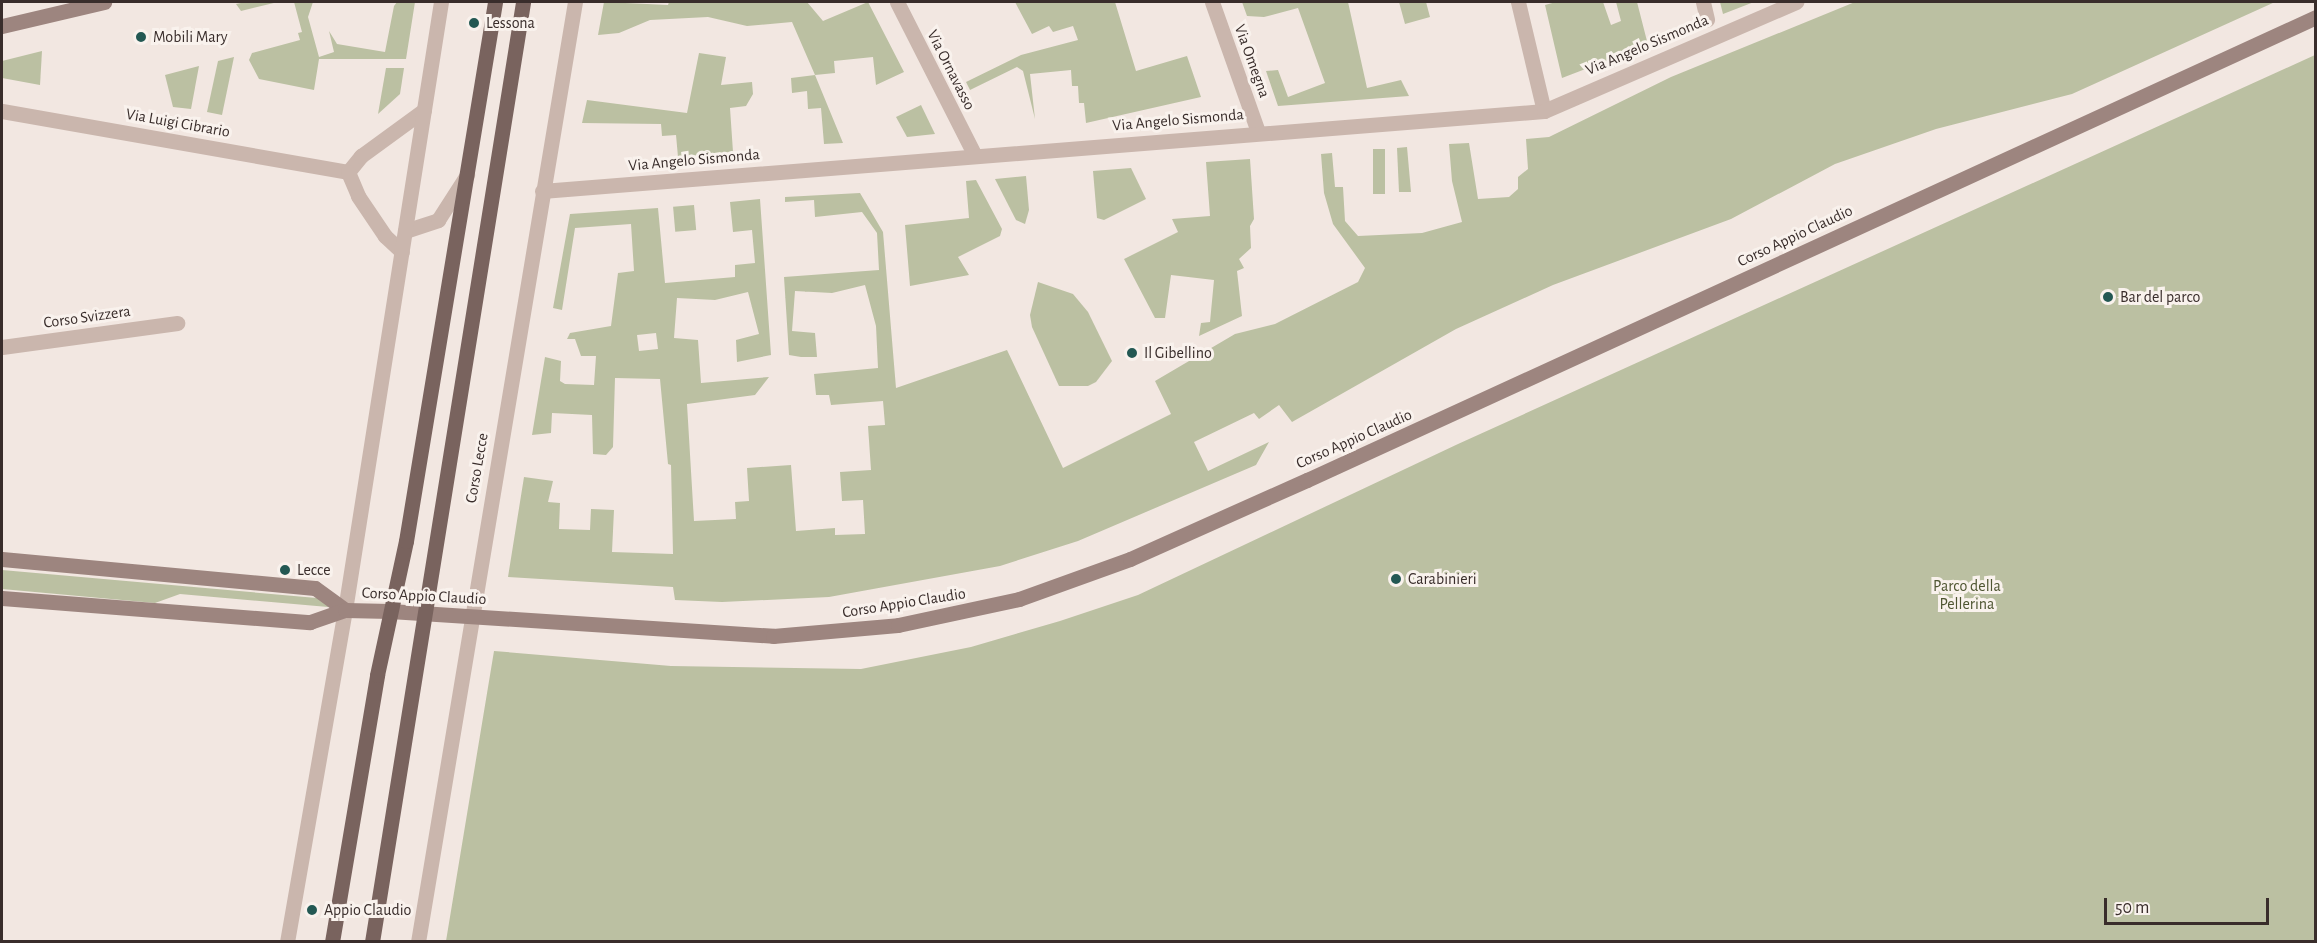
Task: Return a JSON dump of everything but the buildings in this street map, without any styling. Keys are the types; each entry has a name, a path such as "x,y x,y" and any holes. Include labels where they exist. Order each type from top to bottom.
{"main road":[{"path":"332,942 390,611 408,529 495,2"},
{"name":"Corso Lecce","path":"372,942 523,2"}],"street":[{"path":"2,26 104,2"},
{"path":"287,942 345,610 441,2"},
{"name":"Corso Lecce","path":"418,942 575,2"},
{"name":"Via Ornavasso","path":"897,2 974,154"},
{"name":"Via Omegna","path":"1212,2 1258,132"},
{"path":"1518,2 1544,111"},
{"path":"1703,2 1707,20"},
{"name":"Via Angelo Sismonda","path":"542,191 974,154 1544,111 1796,2"},
{"name":"Corso Appio Claudio","path":"2,598 310,622 345,610 390,611 772,636 898,625 1019,599 1130,559 1307,480 2316,17"},
{"path":"402,252 379,227 358,196 348,172 361,156 424,110"},
{"name":"Via Luigi Cibrario","path":"2,111 348,172"},
{"path":"405,231 438,220 467,175"},
{"name":"Corso Svizzera","path":"2,347 177,324"},
{"name":"Corso Appio Claudio","path":"2,559 315,588 345,610"}],"green space":[{"path":"278,2 241,11 236,4"},
{"path":"294,2 313,2 308,17 319,57 334,52 329,31 337,44 385,52 394,6 397,2 415,2 406,59 319,59 314,90 259,79 249,60 252,53 300,40 298,33 302,32"},
{"path":"604,2 668,5 669,2 807,2 823,21 868,2 904,72 876,85 873,57 834,61 835,73 815,75 792,22 747,26 708,17 650,20 619,33 598,35"},
{"path":"1015,2 1115,2 1136,71 1187,56 1201,97 1086,123 1084,103 1079,103 1078,86 1072,86 1071,70 1030,74 1035,119 1023,71 1017,67 970,90 966,82 1021,55 1078,40 1073,26 1053,32 1049,26 1032,34"},
{"path":"1242,2 1348,2 1367,88 1401,80 1409,96 1278,106 1266,71 1278,70 1288,97 1325,83 1298,8 1264,17 1247,16"},
{"path":"1399,2 1426,2 1430,17 1405,24"},
{"path":"1556,2 1603,2 1611,25 1621,21 1616,2 1637,2 1648,45 1562,78 1545,5"},
{"path":"1720,2 1754,2 1723,14"},
{"path":"1855,2 2275,2 2072,94 1936,129 1835,164 1731,219 1553,285 1456,329 1292,422 1279,405 1259,419 1254,413 1194,442 1208,471 1269,442 1256,465 1078,541 1000,566 829,597 722,602 675,600 673,587 508,577 524,477 553,481 548,502 560,503 559,529 590,530 591,509 614,510 612,552 673,554 671,465 668,464 660,379 615,378 613,447 606,455 593,454 592,415 552,413 551,433 532,435 545,357 561,361 560,381 565,384 594,385 596,356 581,356 575,339 567,339 570,333 611,326 618,273 634,271 631,224 575,228 562,310 553,308 570,214 658,208 665,283 735,277 735,265 755,263 752,230 733,232 730,202 760,199 771,355 737,362 736,340 759,334 748,292 715,300 677,298 674,338 698,340 701,383 769,377 755,395 687,404 694,521 736,519 735,502 749,501 747,468 791,465 796,531 835,528 835,535 865,534 863,500 842,501 840,472 871,470 868,426 885,425 883,401 831,405 829,395 816,395 814,374 878,368 876,326 865,285 832,293 795,291 792,331 815,333 817,357 801,357 789,355 784,277 879,270 877,233 862,212 815,217 814,200 785,202 785,197 860,193 883,232 896,388 1007,350 1063,468 1171,414 1155,381 1235,334 1275,324 1358,282 1365,268 1333,224 1324,193 1321,154 1332,153 1335,187 1343,187 1345,221 1358,236 1422,233 1462,222 1452,181 1449,144 1469,143 1478,199 1509,197 1518,189 1518,177 1528,169 1526,139 1549,137 1671,77","holes":["656,333 658,349 639,351 637,335"]},
{"path":"42,51 40,85 2,78 2,61"},
{"path":"699,53 726,57 721,85 752,82 753,94 746,106 730,108 733,152 678,157 676,135 662,136 661,124 582,123 587,100 687,113"},
{"name":"Parco della Pellerina","path":"2315,55 2315,941 446,941 494,651 671,666 861,669 971,647 1060,621 1138,595 1458,444"},
{"path":"234,57 222,115 207,112 218,61"},
{"path":"199,66 191,109 173,107 165,75"},
{"path":"386,68 404,68 400,94 378,114"},
{"path":"815,75 843,143 824,144 821,108 808,109 807,91 792,93 791,78"},
{"path":"921,105 935,134 907,137 896,117"},
{"path":"1407,147 1411,192 1399,192 1397,148"},
{"path":"1373,149 1385,149 1385,194 1373,194"},
{"path":"1250,159 1254,219 1250,226 1251,248 1239,259 1244,268 1237,271 1242,316 1199,336 1201,323 1210,322 1214,280 1171,275 1165,318 1155,318 1124,259 1178,232 1172,219 1210,216 1206,162"},
{"path":"1131,168 1146,199 1104,220 1097,218 1093,171"},
{"path":"1026,176 1029,210 1025,224 1016,220 995,179"},
{"path":"976,180 1002,229 1000,236 958,257 969,275 910,286 905,225 969,218 966,181"},
{"path":"694,205 696,230 675,232 673,207"},
{"path":"1038,282 1073,294 1088,312 1112,361 1096,382 1088,386 1059,386 1032,327 1030,315"},
{"path":"2,570 328,599 328,607 180,594 155,603 2,589"}],"place":[{"name":"Lessona","path":"474,23"},
{"name":"Mobili Mary","path":"141,37"},
{"name":"Bar del parco","path":"2108,297"},
{"name":"Il Gibellino","path":"1132,353"},
{"name":"Lecce","path":"285,570"},
{"name":"Carabinieri","path":"1396,579"},
{"name":"Appio Claudio","path":"312,910"}]}
